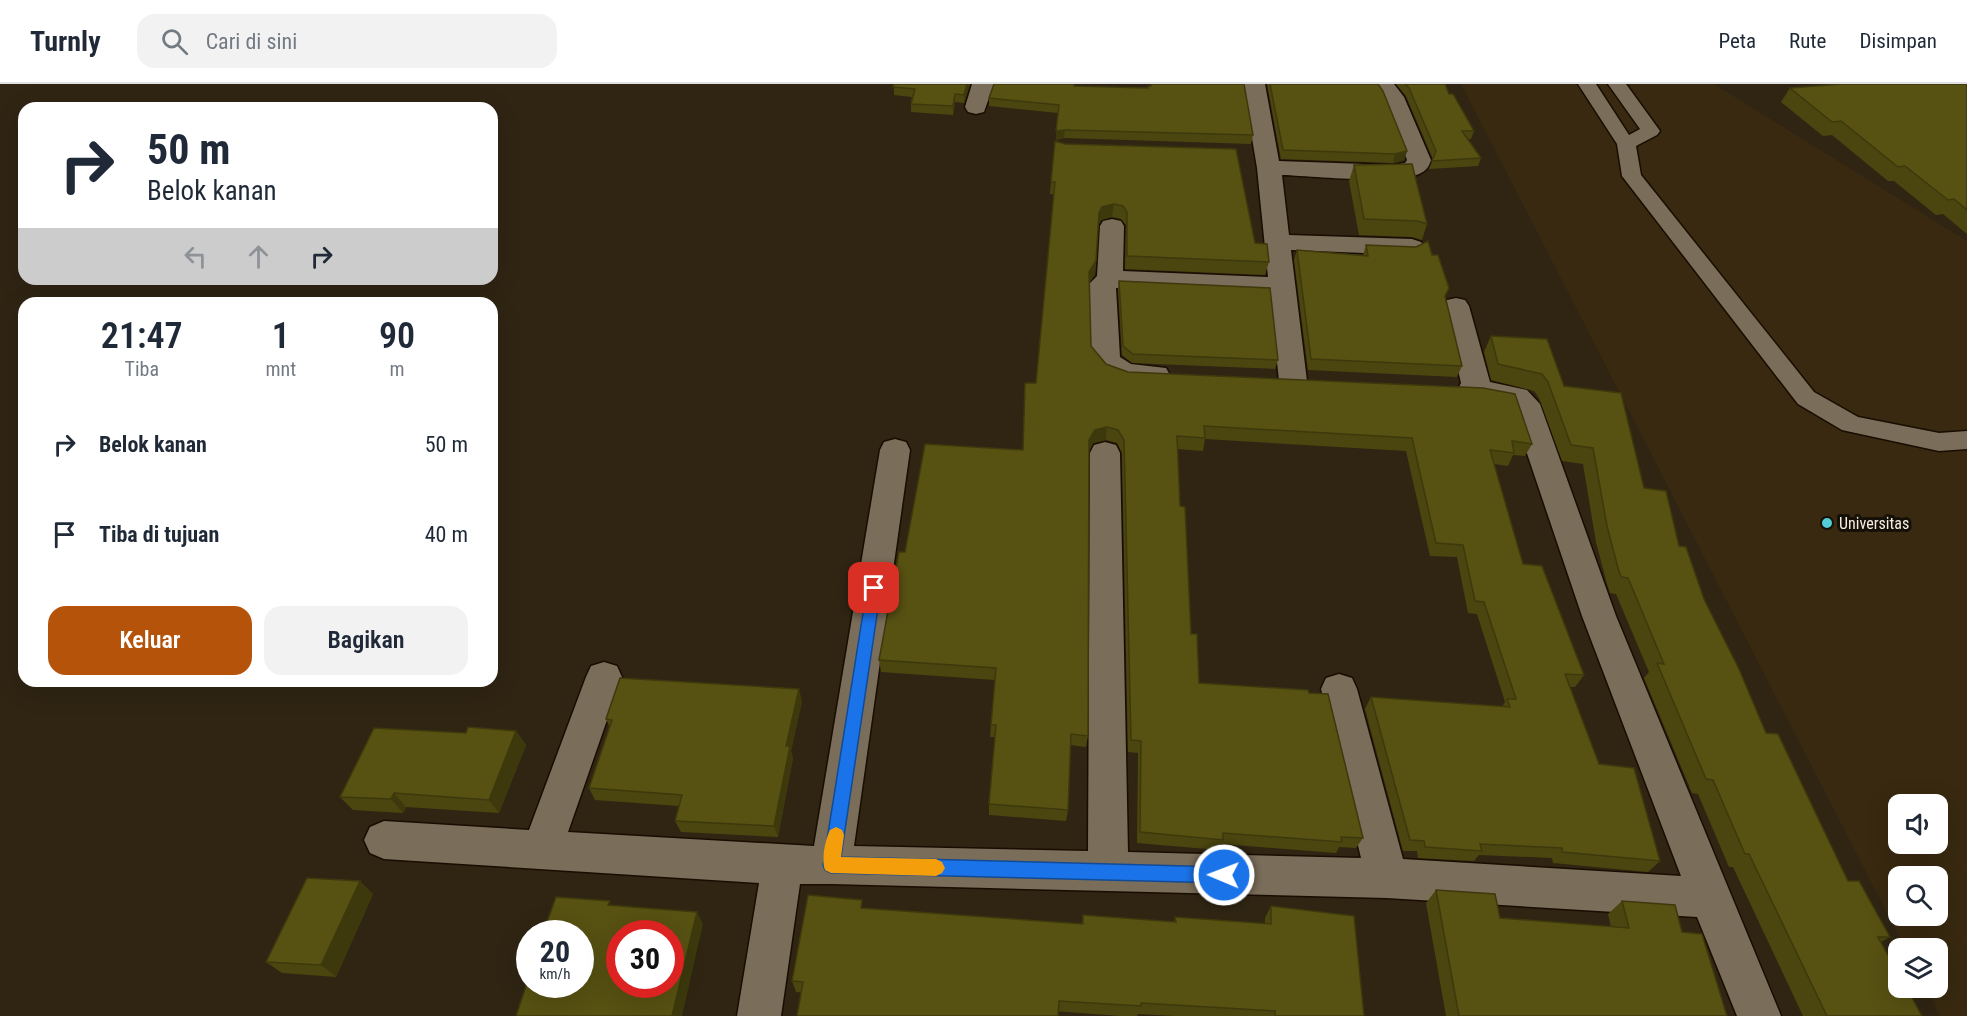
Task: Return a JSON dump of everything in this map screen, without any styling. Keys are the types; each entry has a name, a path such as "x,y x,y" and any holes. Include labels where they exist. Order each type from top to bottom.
{"street":[{"path":"976,107 983,84"},
{"path":"1254,84 1259,158 1278,243 1280,286 1292,381"},
{"path":"1259,158 1392,172 1413,169 1418,165 1419,160 1393,97 1383,84"},
{"path":"1110,280 1112,226"},
{"path":"1278,243 1412,247"},
{"path":"1186,376 1126,374 1110,364 1106,358 1103,283 1110,280 1280,286"},
{"path":"1456,306 1459,388 1517,397 1526,404 1599,616 1759,1016"},
{"path":"831,865 895,450"},
{"path":"1105,453 1108,873"},
{"path":"542,850 604,677"},
{"path":"1339,689 1387,879"},
{"path":"384,840 782,865 1387,879 1710,898"},
{"path":"759,1016 782,865"}],"lane":[{"path":"1587,84 1626,144 1632,176 1806,398 1851,424 1939,442 1967,440"},
{"path":"1617,84 1651,131 1626,144"}],"shaded area":[{"name":"Universitas","path":"1461,84 1714,84 1967,241 1967,1016 1940,1016 1931,998 1948,998 1948,938 1900,938 1894,926 1948,926 1948,866 1888,866 1888,915"}],"building":[{"path":"894,84 967,84 964,95 955,94 953,106 911,104 915,89 893,87"},
{"path":"994,84 1074,84 1074,86 1148,88 1151,84 1244,84 1253,135 1056,131 1059,105 989,98"},
{"path":"1270,84 1378,84 1383,91 1407,151 1395,154 1283,150"},
{"path":"1405,84 1445,84 1449,94 1453,94 1474,131 1462,131 1481,158 1432,161 1436,151 1409,88"},
{"path":"1841,84 1967,84 1967,210 1954,199 1948,200 1905,166 1898,167 1841,121 1832,122 1790,88"},
{"path":"1055,141 1065,144 1236,149 1255,243 1267,244 1269,262 1127,256 1127,212 1123,206 1114,204 1102,207 1099,213 1096,261 1089,272 1091,346 1106,364 1128,372 1483,388 1515,394 1532,444 1512,441 1514,453 1490,450 1523,564 1542,566 1584,675 1565,674 1599,764 1634,768 1660,861 1562,852 1562,848 1480,844 1482,851 1425,847 1424,841 1410,840 1371,697 1510,707 1507,699 1516,699 1484,602 1475,601 1463,545 1436,543 1412,438 1204,426 1205,438 1177,436 1180,506 1185,507 1191,634 1197,634 1199,683 1308,690 1309,693 1328,694 1363,838 1341,837 1342,842 1223,833 1223,840 1140,832 1141,741 1131,740 1124,440 1118,430 1107,427 1095,430 1089,440 1088,736 1071,734 1068,810 989,804 996,725 991,725 996,668 879,660 899,552 905,552 925,444 1023,450 1025,383 1036,383 1055,182 1051,182"},
{"path":"1412,164 1427,224 1418,221 1364,219 1354,165"},
{"path":"1428,241 1432,255 1438,255 1449,288 1445,296 1462,366 1311,359 1297,250 1368,256 1366,245 1416,247"},
{"path":"1119,281 1270,288 1278,360 1133,354 1123,346"},
{"path":"1491,336 1547,339 1564,386 1621,393 1644,488 1666,491 1679,546 1686,547 1704,599 1739,669 1766,733 1778,734 1848,881 1859,881 1890,937 1878,937 1888,955 1888,998 1912,998 1922,1016 1827,1016 1749,854 1745,854 1713,780 1706,779 1657,663 1664,664 1628,578 1621,577 1607,526 1593,448 1571,445 1548,382 1542,374 1498,364"},
{"path":"620,678 799,689 786,746 790,746 774,826 675,821 682,795 589,788 612,720 606,719"},
{"path":"468,727 516,731 489,800 394,793 391,799 340,797 374,728 466,733"},
{"path":"307,878 360,881 321,965 266,962"},
{"path":"1436,890 1495,894 1500,918 1629,928 1622,901 1675,905 1682,932 1702,934 1727,1016 1459,1016"},
{"path":"808,895 862,900 861,908 1083,924 1083,915 1176,922 1175,917 1271,924 1271,906 1354,916 1364,1016 1275,1016 1275,1011 1059,1001 1058,1016 797,1016 803,982 792,981"},
{"path":"556,897 610,901 608,905 697,912 684,966 684,920 606,920 606,998 676,998 672,1016 516,1016 522,998 594,998 594,920 548,920"}],"slow traffic":[{"path":"836,835 831,865 936,868"}],"place":[{"name":"Universitas","path":"1827,523"}],"route":[{"path":"874,588 831,865 1224,875"}]}
